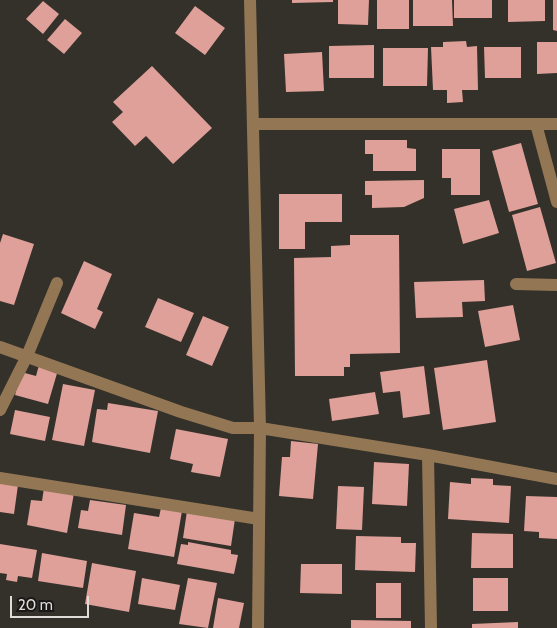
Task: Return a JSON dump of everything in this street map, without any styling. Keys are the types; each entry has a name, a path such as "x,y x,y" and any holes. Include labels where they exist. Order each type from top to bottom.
{"street":[{"path":"250,0 260,428 258,628"},
{"path":"253,124 557,124"},
{"path":"536,124 557,202"},
{"path":"0,410 27,356 57,283"},
{"path":"516,284 557,285"},
{"path":"0,347 181,412 233,428 260,428 428,455 557,479"},
{"path":"428,455 430,628"},
{"path":"0,478 259,519"}],"building":[{"path":"292,0 333,0 333,2 292,3"},
{"path":"338,0 369,0 368,25 338,24"},
{"path":"377,0 409,0 409,29 377,29"},
{"path":"413,0 452,0 453,26 413,26"},
{"path":"454,0 492,0 492,18 454,18"},
{"path":"508,0 545,0 545,21 508,22"},
{"path":"553,0 557,0 557,31 553,30"},
{"path":"43,1 59,14 43,34 26,19"},
{"path":"195,6 225,28 205,55 175,33"},
{"path":"65,19 82,33 64,54 47,40"},
{"path":"466,41 467,47 477,46 478,90 462,90 463,102 447,103 447,90 433,90 431,47 443,47 443,42"},
{"path":"537,42 557,42 557,73 537,74"},
{"path":"374,45 374,78 329,78 329,46"},
{"path":"484,47 521,47 521,78 485,78"},
{"path":"383,48 428,48 427,86 383,86"},
{"path":"322,52 324,91 286,92 284,54"},
{"path":"152,66 212,128 173,164 146,136 135,146 112,122 123,112 113,102"},
{"path":"365,140 407,140 407,148 416,149 416,171 373,171 373,154 365,154"},
{"path":"521,143 538,204 509,212 492,151"},
{"path":"442,149 480,149 480,195 451,195 451,178 442,178"},
{"path":"424,180 424,198 404,207 372,208 372,195 365,195 365,181"},
{"path":"279,194 342,194 342,222 305,222 305,249 279,249"},
{"path":"489,200 499,233 463,244 454,209"},
{"path":"540,207 556,263 527,271 512,215"},
{"path":"3,234 34,244 14,305 0,301 0,243"},
{"path":"350,235 399,235 400,353 350,354 350,367 344,367 344,376 295,376 294,258 331,257 331,246 350,245"},
{"path":"84,261 112,274 97,309 103,312 95,329 61,313"},
{"path":"484,280 485,301 462,302 463,317 416,318 414,282"},
{"path":"158,298 194,313 181,342 145,327"},
{"path":"513,305 520,340 485,347 478,311"},
{"path":"203,316 229,327 212,366 186,355"},
{"path":"487,360 496,422 443,430 434,368"},
{"path":"39,365 58,370 48,404 15,395 21,372 36,376"},
{"path":"424,366 430,414 403,418 400,391 383,393 380,372"},
{"path":"63,384 95,390 84,446 52,440"},
{"path":"375,392 379,414 332,421 329,399"},
{"path":"108,403 158,411 150,453 92,442 97,409 107,410"},
{"path":"15,410 50,417 45,441 10,434"},
{"path":"176,429 228,439 220,477 191,472 193,464 170,459"},
{"path":"291,441 318,444 313,499 279,496 282,457 290,457"},
{"path":"374,462 409,464 407,506 372,504"},
{"path":"471,478 493,479 493,485 511,486 509,523 448,519 450,482 471,484"},
{"path":"0,482 18,485 14,514 0,512"},
{"path":"338,486 364,487 362,530 336,529"},
{"path":"44,488 74,493 67,533 27,525 31,500 42,501"},
{"path":"526,496 557,497 557,539 539,538 539,532 524,531"},
{"path":"90,500 126,505 122,535 78,528 81,510 88,511"},
{"path":"161,508 182,511 174,557 128,549 134,513 159,517"},
{"path":"187,511 235,519 231,546 183,538"},
{"path":"472,533 513,534 513,568 471,568"},
{"path":"356,536 401,537 401,543 416,543 415,572 355,570"},
{"path":"188,542 231,550 231,554 238,555 234,574 177,564 181,544 188,545"},
{"path":"0,544 37,550 32,578 18,576 17,582 6,580 7,574 0,573"},
{"path":"42,553 87,561 83,588 38,581"},
{"path":"92,563 136,571 129,612 85,604"},
{"path":"301,564 342,564 342,594 300,593"},
{"path":"142,578 180,585 175,610 138,604"},
{"path":"188,578 217,583 208,628 179,624"},
{"path":"473,578 508,578 508,611 473,611"},
{"path":"376,583 401,583 401,618 376,618"},
{"path":"218,598 244,603 239,628 213,628"},
{"path":"351,620 411,621 411,628 351,628"},
{"path":"518,622 518,628 472,628 472,624"}]}
